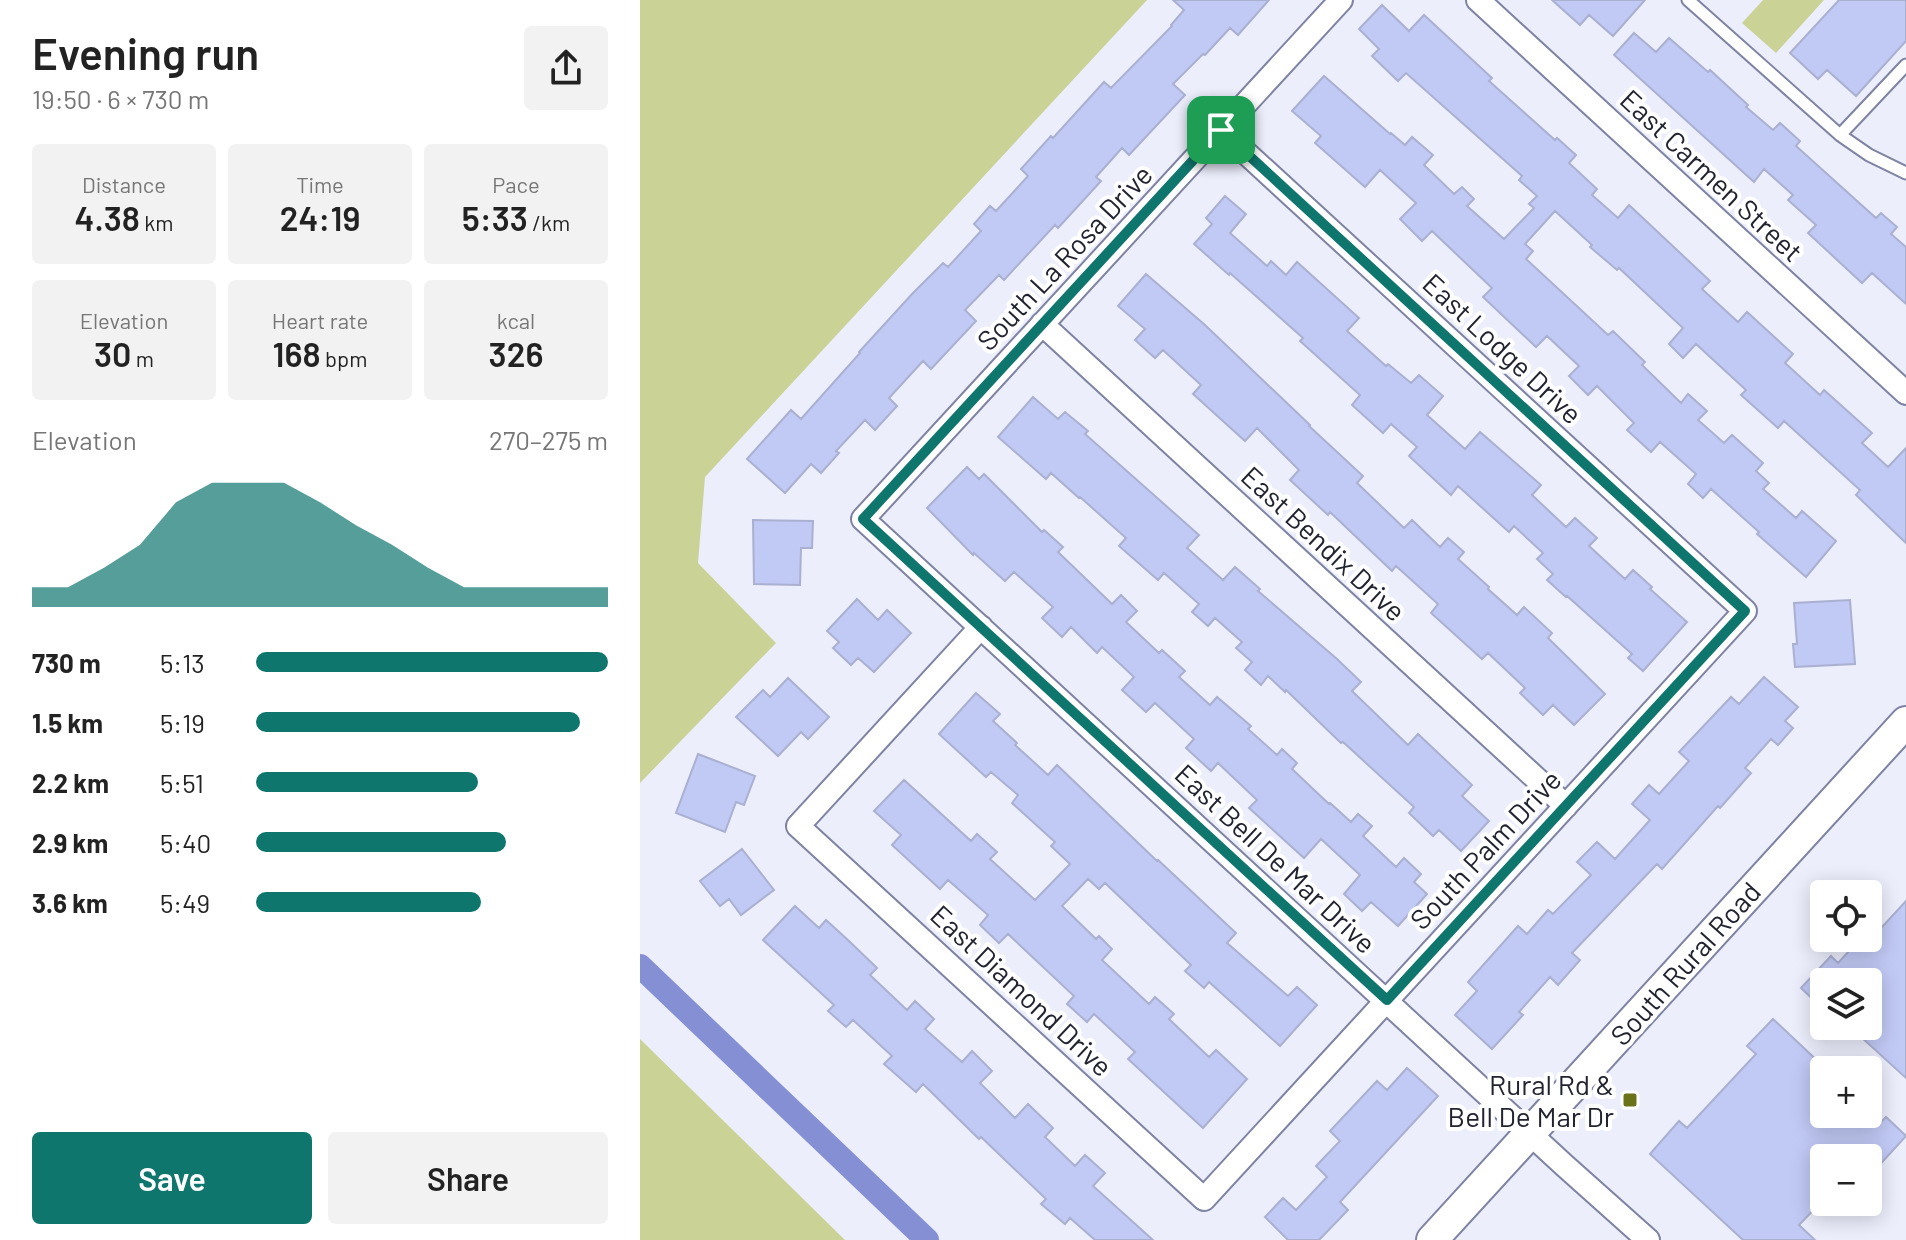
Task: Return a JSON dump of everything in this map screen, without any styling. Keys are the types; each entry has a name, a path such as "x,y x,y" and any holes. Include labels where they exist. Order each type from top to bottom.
{"main road":[{"name":"South Rural Road","path":"1432,1240 1906,722"}],"street":[{"name":"South La Rosa Drive","path":"863,519 1341,0"},
{"name":"East Carmen Street","path":"1478,0 1906,393"},
{"name":"East Lodge Drive","path":"1221,130 1745,611"},
{"name":"East Bendix Drive","path":"1042,324 1566,806"},
{"name":"East Bell De Mar Drive","path":"863,519 1648,1240"},
{"name":"South Palm Drive","path":"1204,1199 1745,611"},
{"name":"East Diamond Drive","path":"981,627 798,826 1204,1199"}],"lane":[{"path":"1688,0 1840,135 1869,155 1906,173"},
{"path":"1840,135 1906,65"}],"green space":[{"path":"640,0 1147,0 705,477 698,563 776,643 640,783"},
{"path":"1763,0 1824,0 1776,53 1742,23"},
{"path":"640,1039 845,1240 640,1240"}],"building":[{"path":"1173,0 1269,0 1238,35 1230,28 1173,84 1185,95 1129,155 1122,148 1096,177 1101,181 1058,228 1055,225 1004,280 999,275 965,310 976,321 931,369 923,361 889,398 897,406 875,430 865,420 836,451 839,453 821,473 811,464 785,493 747,459 791,410 801,419 913,293 943,263 948,267 981,231 974,224 990,206 996,211 1028,176 1021,169 1051,136 1053,138 1104,82 1111,88 1172,26 1184,10"},
{"path":"1552,0 1645,0 1613,36 1589,15 1580,25"},
{"path":"1839,0 1906,0 1906,41 1856,96 1827,70 1818,79 1790,53"},
{"path":"1382,5 1409,31 1424,15 1492,78 1489,81 1576,155 1569,163 1597,189 1592,195 1618,218 1629,205 1710,281 1702,289 1738,322 1747,312 1793,354 1785,363 1820,395 1824,390 1872,433 1862,443 1888,467 1906,448 1906,543 1856,495 1860,490 1784,421 1778,428 1741,395 1746,390 1696,344 1683,358 1669,344 1683,328 1619,268 1617,270 1590,247 1592,245 1555,211 1525,244 1533,251 1526,259 1608,335 1613,331 1681,403 1688,394 1707,411 1698,420 1724,443 1732,435 1763,463 1756,471 1769,483 1763,489 1796,518 1802,511 1836,541 1806,577 1711,489 1703,498 1688,484 1696,474 1660,442 1651,452 1627,430 1634,423 1597,386 1588,395 1569,376 1579,366 1547,336 1536,347 1483,297 1492,288 1432,231 1422,241 1400,219 1416,203 1380,170 1365,187 1315,143 1321,136 1292,111 1324,76 1405,145 1412,137 1433,155 1424,165 1454,194 1462,187 1474,199 1467,206 1504,239 1534,208 1529,204 1537,196 1519,180 1522,176 1406,73 1398,81 1372,56 1379,49 1359,29"},
{"path":"1634,33 1656,52 1669,38 1708,72 1710,70 1773,130 1780,123 1800,141 1796,146 1876,218 1881,213 1897,227 1891,234 1906,247 1906,304 1872,273 1862,283 1808,233 1816,225 1788,200 1793,195 1764,169 1754,182 1614,55"},
{"path":"1225,196 1246,214 1230,233 1267,266 1271,261 1286,275 1297,262 1359,318 1347,331 1386,366 1388,364 1411,383 1419,375 1443,396 1427,415 1465,449 1480,432 1541,485 1532,495 1566,527 1575,518 1597,538 1589,546 1625,579 1633,570 1687,622 1643,671 1628,658 1632,654 1547,580 1553,574 1537,559 1543,553 1514,526 1509,532 1458,486 1451,495 1409,456 1417,447 1391,424 1383,433 1352,405 1360,395 1300,341 1303,338 1194,244 1212,224 1206,218"},
{"path":"1146,274 1205,325 1363,476 1357,483 1404,528 1412,520 1440,547 1448,538 1464,552 1458,559 1488,589 1517,615 1524,607 1552,633 1548,638 1605,694 1574,725 1553,705 1543,715 1520,693 1525,688 1488,653 1482,659 1431,613 1438,604 1396,566 1392,571 1330,512 1328,515 1290,480 1299,470 1257,428 1245,441 1193,394 1201,385 1163,350 1155,358 1135,340 1145,329 1118,306"},
{"path":"1033,397 1058,419 1065,412 1088,431 1085,434 1199,535 1187,548 1223,580 1235,567 1260,589 1258,591 1337,659 1361,682 1352,691 1408,745 1418,734 1472,785 1462,796 1489,821 1461,851 1439,830 1433,836 1409,813 1414,807 1286,690 1268,676 1261,685 1245,670 1252,662 1236,648 1242,642 1215,618 1208,626 1192,612 1199,604 1164,573 1158,580 1119,546 1126,538 1051,473 1046,479 998,437"},
{"path":"967,467 979,479 984,474 1042,532 1044,530 1063,547 1058,552 1112,604 1121,595 1137,611 1126,622 1159,653 1162,650 1185,671 1179,677 1210,705 1217,697 1251,726 1248,729 1277,755 1282,749 1297,763 1292,769 1329,804 1351,822 1358,814 1372,826 1363,836 1396,867 1404,858 1421,874 1414,882 1427,894 1398,926 1371,902 1362,911 1344,894 1360,875 1321,839 1304,858 1249,808 1257,800 1218,763 1211,771 1186,748 1194,739 1155,703 1146,712 1122,690 1134,677 1102,647 1097,653 1071,627 1062,637 1042,618 1053,607 1014,572 1005,581 973,555 927,508"},
{"path":"753,520 813,521 812,548 801,548 800,585 754,584"},
{"path":"857,599 878,620 887,610 911,633 874,672 858,658 851,665 833,648 839,642 827,631"},
{"path":"1850,600 1855,664 1795,667 1794,603"},
{"path":"1764,677 1798,707 1785,721 1793,728 1778,745 1771,739 1745,768 1751,773 1720,808 1718,806 1662,869 1657,864 1572,953 1580,960 1558,985 1550,977 1519,1012 1523,1015 1492,1049 1455,1015 1477,991 1468,982 1518,926 1527,934 1548,910 1553,914 1591,875 1577,862 1597,842 1615,859 1650,820 1632,804 1649,785 1659,794 1689,761 1679,752 1731,697 1739,704"},
{"path":"788,678 829,717 808,739 801,732 778,756 736,717 763,690 770,697"},
{"path":"976,693 1000,714 993,721 1017,743 1015,745 1048,775 1057,765 1236,933 1227,943 1288,996 1297,987 1317,1005 1280,1046 1209,982 1204,988 1185,971 1191,965 1105,883 1099,889 1088,879 1062,906 1096,939 1099,936 1112,949 1102,960 1149,1004 1155,997 1174,1014 1169,1019 1209,1057 1216,1050 1247,1079 1203,1128 1128,1059 1135,1052 1094,1014 1087,1022 1067,1004 1074,996 1008,934 999,943 980,925 988,915 948,880 940,889 892,845 901,835 874,811 904,780 971,841 977,834 997,852 990,859 1035,900 1070,864 1051,846 1055,842 1012,803 1018,795 991,772 986,777 939,734"},
{"path":"698,754 755,776 744,805 736,802 725,832 676,813"},
{"path":"742,849 774,890 741,915 729,899 720,906 700,881"},
{"path":"1906,901 1906,1078 1864,1040 1882,1040 1882,968 1820,968 1831,956 1838,963 1848,952 1882,952 1882,927"},
{"path":"795,906 819,928 826,920 849,941 877,968 870,975 907,1010 915,1001 934,1019 925,1029 962,1062 972,1051 992,1071 980,1083 1015,1118 1028,1104 1053,1128 1045,1137 1075,1166 1085,1155 1105,1173 1093,1186 1153,1240 1095,1240 1070,1218 1065,1224 1041,1204 1046,1199 923,1084 916,1092 884,1064 892,1056 853,1020 846,1027 828,1011 834,1005 763,940"},
{"path":"1810,978 1810,997 1801,988"},
{"path":"1773,1019 1812,1056 1810,1128 1882,1128 1886,1117 1906,1136 1882,1162 1882,1144 1810,1144 1810,1214 1799,1225 1815,1240 1743,1240 1650,1154 1679,1121 1687,1128 1756,1054 1747,1046"},
{"path":"1407,1068 1438,1096 1340,1202 1348,1210 1319,1240 1288,1240 1265,1217 1283,1198 1296,1210 1327,1177 1316,1166 1340,1141 1330,1131 1377,1081 1387,1090"}],"waterway":[{"path":"640,966 927,1240"}],"place":[{"name":"Rural Rd & Bell De Mar Dr","path":"1630,1100"}],"route":[{"path":"1221,130 1745,611 1387,1000 863,519 1221,130"}]}
